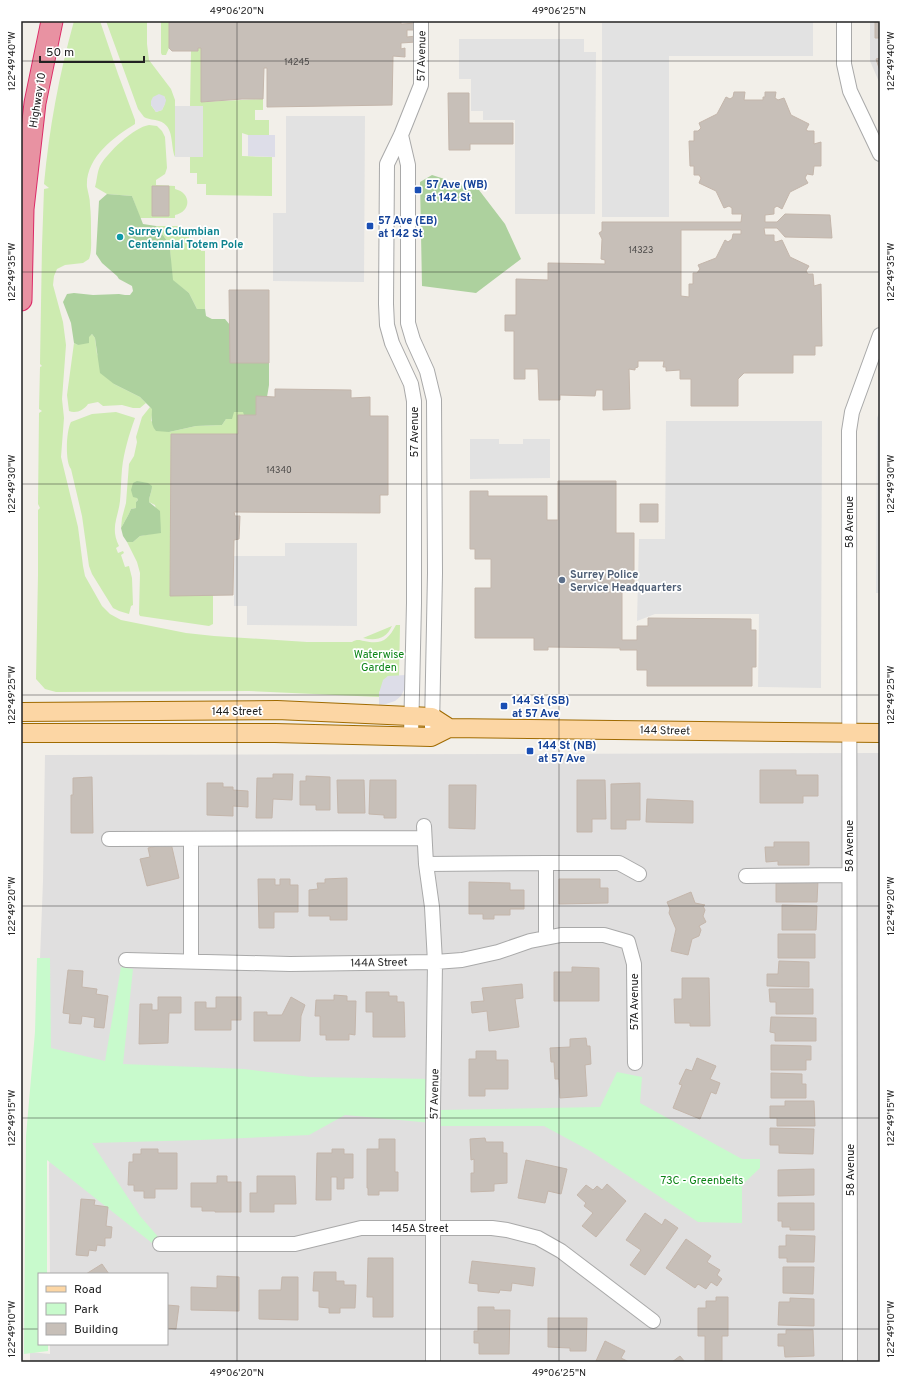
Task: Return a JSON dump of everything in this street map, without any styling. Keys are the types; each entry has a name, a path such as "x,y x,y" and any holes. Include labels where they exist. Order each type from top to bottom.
{"highway":[{"name":"Highway 10","path":"21,300 23,209 35,103 52,21"}],"main road":[{"name":"144 Street","path":"21,712 277,710 432,717 450,728"},
{"name":"144 Street","path":"21,733 275,733 431,737 450,728 880,733"}],"street":[{"name":"57 Avenue","path":"411,737 414,603 414,401 411,384 392,343 387,325 387,164 401,135 420,85 421,21"},
{"path":"844,21 844,64 850,91 880,154"},
{"name":"57 Avenue","path":"401,135 408,165 408,323 413,340 428,371 434,400 435,573 431,737"},
{"name":"58 Avenue","path":"850,1362 848,733 849,431 852,412 880,335"},
{"name":"57 Avenue","path":"191,839 424,832 426,864 432,908 435,962 434,1362"},
{"path":"109,840 191,839 191,961"},
{"path":"546,863 546,938"},
{"path":"426,864 619,863 639,874"},
{"path":"746,876 849,875"},
{"name":"144A Street","path":"126,960 290,964 435,962 462,960 498,952 530,941 561,935 604,935 628,942"},
{"name":"57A Avenue","path":"628,942 634,964 635,1063"},
{"name":"145A Street","path":"160,1244 295,1244 361,1228 492,1228 507,1230 538,1238 561,1251 653,1321"}],"shaded area":[{"path":"870,21 880,21 880,84 870,61"},
{"path":"813,22 813,56 669,56 669,217 602,217 602,23"},
{"path":"459,39 584,39 584,52 596,52 595,214 515,214 515,120 483,120 483,111 471,111 471,79 459,79"},
{"path":"159,94 164,96 166,100 162,110 156,112 151,105 151,101 153,97"},
{"path":"175,106 203,106 203,157 175,157"},
{"path":"286,116 365,116 364,282 273,281 273,213 286,213"},
{"path":"248,135 275,135 275,157 248,156"},
{"path":"880,410 880,593 876,593 877,418"},
{"path":"666,421 822,421 821,688 758,687 759,614 655,614 637,621 639,539 665,539"},
{"path":"470,439 499,439 499,444 523,444 523,439 550,439 550,478 470,479"},
{"path":"285,543 357,543 357,626 247,625 247,606 234,606 234,556 285,556"},
{"path":"406,675 405,688 401,696 395,701 379,705 379,693 383,680 388,676"},
{"path":"880,753 880,1362 30,1362 30,1352 50,1354 50,1345 168,1345 168,1273 50,1273 49,1165 51,1146 40,959 45,755"}],"green space":[{"name":"Waterwise Garden","path":"74,21 100,21 135,120 135,124 118,135 102,150 91,167 88,176 87,187 90,200 91,218 91,253 89,259 83,263 65,265 57,269 54,276 53,285 63,322 66,345 62,399 64,418 61,457 78,527 85,576 102,606 110,614 121,620 186,633 307,642 352,642 358,640 380,642 387,638 396,625 400,625 399,676 388,676 379,693 379,697 249,691 56,692 45,689 36,679 38,510 40,508 38,504 39,413 42,411 39,409 40,367 42,366 40,364 42,246 44,189 49,188 44,184 55,102"},
{"path":"106,21 147,21 149,60 171,89 175,100 175,157 168,127 164,123 144,117 138,109","holes":["164,96 165,103 162,110 156,112 151,105"]},
{"path":"161,21 169,21 169,48 166,55 162,55 161,53"},
{"path":"198,48 201,48 201,102 263,99 263,110 255,110 255,120 269,120 269,135 248,135 242,133 242,156 272,157 272,196 206,195 206,184 197,184 197,173 190,173 190,157 203,157 203,106 190,106 191,51 198,51"},
{"path":"149,125 157,126 165,137 167,168 165,174 156,180 156,185 175,186 175,189 181,191 187,198 187,207 175,215 175,218 140,218 132,196 107,194 95,187 99,168 108,154 136,130"},
{"path":"432,175 479,190 505,224 521,259 476,293 422,286 420,182"},
{"path":"107,194 132,196 143,224 156,226 168,242 173,280 189,293 197,309 205,309 206,316 212,319 225,319 230,325 230,363 269,363 269,385 267,397 256,397 256,415 244,415 243,412 234,412 232,419 226,419 222,425 196,426 169,432 156,431 152,423 152,409 140,397 114,384 100,373 95,338 92,334 89,337 89,343 78,345 74,343 71,323 63,302 67,294 130,295 133,291 132,286 119,279 102,263 96,254 99,201"},
{"path":"156,226 180,226 180,231 184,231 184,236 189,236 189,241 195,242 195,246 201,246 201,251 205,251 205,309 197,309 189,293 172,280 170,249 168,242"},
{"path":"92,334 95,338 97,354 114,384 140,397 146,403 140,408 122,405 103,406 98,402 88,404 82,410 77,412 69,411 67,395 74,343 78,345"},
{"path":"150,407 153,409 151,421 169,432 196,426 222,425 233,412 244,412 244,415 238,415 238,434 171,434 170,595 213,595 213,624 209,626 140,616 139,614 140,573 137,562 127,542 133,542 140,536 161,532 155,505 149,502 152,486 137,498 136,508 131,509 121,528 126,503 129,464 134,456 137,442 136,437 142,417"},
{"path":"116,412 135,418 124,456 120,501 115,523 116,540 119,546 116,548 118,553 123,551 124,553 121,555 125,567 129,566 132,578 133,605 131,606 129,614 113,608 92,574 89,566 82,516 67,453 68,432 71,422 92,414"},
{"path":"137,481 148,483 152,486 149,502 160,511 161,533 140,536 133,542 127,542 123,536 121,528 131,509 136,508 136,502 138,500 137,498 133,497 131,490 133,483"},
{"path":"392,626 387,634 380,638 363,638"},
{"path":"37,958 50,958 51,1048 105,1061 121,967 133,969 123,1064 244,1069 310,1077 432,1079 432,1123 345,1115 309,1135 92,1143 140,1216 160,1239 152,1243 47,1160 47,1273 38,1273 38,1345 48,1345 48,1351 24,1354 26,1136 35,1032"},
{"name":"73C - Greenbelts","path":"617,1072 642,1077 640,1103 742,1159 760,1159 760,1168 742,1185 742,1223 698,1222 592,1152 544,1126 438,1126 438,1110 600,1107"}],"building":[{"path":"169,21 401,21 401,24 417,23 416,30 407,30 407,37 416,36 416,42 401,43 401,49 405,48 405,57 393,56 392,105 267,107 267,68 264,68 263,99 201,102 201,48 198,48 198,51 172,51 169,48"},
{"path":"875,21 880,21 880,38 875,38"},
{"path":"880,58 880,71 876,59"},
{"path":"734,92 745,92 744,100 763,100 763,97 765,97 765,92 776,92 775,98 778,100 784,98 791,115 809,124 806,130 814,131 814,144 821,142 821,166 814,166 813,175 807,174 805,178 808,183 790,192 782,209 777,206 774,208 774,214 765,215 765,222 777,222 785,214 830,215 832,238 785,237 777,228 764,228 765,235 774,235 774,241 776,242 782,240 790,257 809,266 806,271 808,274 813,274 814,286 821,284 822,346 815,346 815,355 793,355 793,373 744,373 738,379 738,406 691,406 691,379 680,379 680,370 666,371 666,367 663,367 664,361 638,361 638,367 635,368 635,370 629,369 630,409 603,410 603,390 596,390 595,396 560,395 560,400 539,400 538,369 525,369 525,379 514,379 514,331 505,331 505,315 516,315 516,279 548,280 548,263 605,264 605,260 601,259 602,239 599,233 602,231 602,222 741,222 742,214 732,214 732,208 729,206 724,208 716,191 699,183 701,178 699,175 694,175 694,166 690,166 689,141 694,141 694,131 698,131 701,128 699,123 717,114 726,97 730,99 733,97","holes":["681,230 741,230 741,234 733,234 732,239 728,242 725,240 716,258 698,265 700,269 697,273 693,273 693,284 689,284 689,297 681,296"]},
{"path":"448,93 469,93 469,123 513,123 513,144 470,144 470,150 449,150"},
{"path":"152,186 169,186 169,216 152,216"},
{"path":"229,290 269,290 269,363 230,363"},
{"path":"275,389 351,390 351,398 370,397 370,416 388,416 388,495 380,495 380,513 234,512 235,516 240,516 239,539 234,540 233,595 170,596 171,434 238,434 238,415 256,415 256,396 275,397"},
{"name":"Surrey Police Service Headquarters","path":"558,481 616,481 616,533 634,533 634,587 622,587 622,640 637,640 637,626 648,626 648,618 751,619 751,630 756,630 756,667 752,667 752,686 647,686 647,670 637,670 637,650 620,650 620,648 548,647 548,650 534,650 534,638 475,638 475,588 491,588 491,559 475,559 475,549 470,549 470,491 488,491 488,496 547,496 547,520 558,520"},
{"path":"640,504 658,504 658,522 640,522"},
{"path":"760,770 796,770 796,775 818,775 818,796 803,796 803,803 760,803"},
{"path":"273,774 293,774 292,800 273,799 272,818 256,818 257,778 273,778"},
{"path":"306,776 330,777 330,810 316,810 316,805 300,805 300,781 306,781"},
{"path":"92,777 93,833 71,833 71,795 73,795 73,778"},
{"path":"337,780 364,780 365,813 338,813"},
{"path":"370,780 396,780 396,818 384,818 384,815 369,814"},
{"path":"577,780 605,780 606,819 592,819 592,832 577,832"},
{"path":"207,783 223,783 223,787 233,787 233,790 248,791 248,807 233,806 233,816 207,815"},
{"path":"640,783 640,820 626,820 626,829 611,829 611,784"},
{"path":"449,785 476,785 475,829 449,828"},
{"path":"647,799 693,801 693,823 646,822"},
{"path":"774,842 809,842 809,865 778,865 778,861 766,862 765,847 774,847"},
{"path":"171,843 179,878 147,886 140,859 150,857 148,848"},
{"path":"347,878 347,920 330,920 330,916 309,916 309,890 318,889 317,883 325,883 325,879"},
{"path":"258,879 275,879 275,885 280,885 280,879 290,879 290,885 298,885 298,912 274,912 274,928 259,928"},
{"path":"559,879 600,879 600,888 608,888 608,903 559,904"},
{"path":"797,879 818,880 817,902 776,902 776,883 797,883"},
{"path":"469,882 510,883 510,890 524,890 524,909 510,909 510,915 494,915 494,919 483,919 483,914 469,914"},
{"path":"691,892 695,903 705,905 703,906 705,910 703,916 706,922 699,926 701,930 699,936 692,939 688,955 671,951 676,929 669,913 670,909 667,902"},
{"path":"782,905 817,906 816,930 782,930"},
{"path":"778,934 815,934 815,958 778,958"},
{"path":"779,961 809,962 809,987 767,986 767,974 778,974"},
{"path":"572,967 599,968 599,1001 554,1001 554,972 572,972"},
{"path":"68,970 83,971 82,987 97,989 96,994 108,996 104,1028 94,1027 95,1018 82,1016 81,1024 69,1023 70,1014 63,1013"},
{"path":"682,978 709,978 710,1026 690,1026 690,1023 675,1023 674,999 682,999"},
{"path":"522,984 523,998 515,999 519,1027 489,1031 487,1011 472,1013 471,1002 484,1001 482,988"},
{"path":"769,989 813,989 813,1014 776,1014 776,1002 770,1002"},
{"path":"366,992 389,992 389,996 397,996 397,1002 404,1002 405,1037 373,1037 373,1012 366,1012"},
{"path":"334,995 347,996 347,1001 356,1001 355,1035 349,1034 349,1040 326,1040 326,1035 320,1035 320,1016 315,1016 316,1000 334,1000"},
{"path":"158,997 181,997 181,1013 169,1013 168,1043 139,1044 140,1004 152,1004 152,1010 158,1010"},
{"path":"216,997 241,997 241,1020 231,1020 231,1030 195,1030 195,1002 206,1002 206,1008 216,1008"},
{"path":"291,997 305,1005 301,1016 300,1041 254,1041 254,1012 267,1012 267,1015 282,1015"},
{"path":"771,1017 816,1018 816,1041 775,1041 775,1033 770,1032"},
{"path":"586,1038 587,1046 590,1046 591,1064 585,1065 587,1096 560,1098 559,1079 555,1079 554,1062 551,1062 550,1048 570,1047 570,1039"},
{"path":"771,1045 811,1046 811,1060 806,1060 806,1070 771,1070"},
{"path":"476,1051 496,1051 496,1060 508,1060 508,1089 485,1089 485,1096 469,1096 469,1059 476,1059"},
{"path":"697,1058 716,1066 710,1079 720,1083 716,1094 711,1092 700,1119 673,1108 682,1085 679,1084 686,1069 692,1071"},
{"path":"771,1073 802,1074 802,1084 806,1084 806,1098 771,1098"},
{"path":"785,1101 814,1101 815,1126 777,1126 777,1118 770,1118 770,1106 785,1106"},
{"path":"770,1128 814,1129 813,1154 779,1153 779,1145 770,1145"},
{"path":"485,1138 486,1142 503,1142 503,1153 507,1153 507,1183 494,1184 494,1191 471,1192 471,1173 474,1173 474,1159 471,1160 470,1139"},
{"path":"379,1139 395,1139 395,1172 398,1172 398,1191 379,1191 379,1195 368,1195 367,1149 379,1149"},
{"path":"141,1149 158,1149 158,1153 177,1153 177,1189 155,1189 155,1198 144,1198 144,1191 134,1191 134,1185 128,1185 129,1162 133,1162 133,1154 141,1154"},
{"path":"332,1149 344,1149 344,1154 353,1154 353,1178 344,1178 344,1189 337,1189 337,1177 331,1177 331,1200 316,1200 317,1153 332,1153"},
{"path":"526,1160 567,1169 561,1194 548,1191 545,1203 518,1198"},
{"path":"814,1169 814,1195 778,1196 778,1170"},
{"path":"217,1176 227,1176 227,1182 241,1182 241,1212 202,1211 202,1207 191,1207 191,1183 217,1183"},
{"path":"257,1176 295,1176 296,1204 274,1204 274,1212 250,1212 250,1193 257,1193"},
{"path":"607,1184 626,1201 596,1237 582,1226 593,1213 584,1206 586,1203 577,1195 586,1185 593,1190 597,1186 602,1190"},
{"path":"81,1199 95,1200 94,1205 108,1207 106,1226 112,1227 111,1238 105,1238 105,1246 97,1245 96,1251 89,1250 88,1256 76,1255"},
{"path":"778,1203 814,1203 814,1230 790,1230 790,1227 782,1227 782,1221 778,1221"},
{"path":"645,1213 662,1225 665,1219 678,1228 645,1275 630,1265 641,1250 626,1240"},
{"path":"786,1235 815,1236 814,1262 787,1262 787,1258 779,1258 779,1246 786,1246"},
{"path":"686,1239 711,1256 707,1262 720,1270 717,1275 722,1279 717,1286 711,1282 706,1289 698,1284 695,1288 666,1268"},
{"path":"368,1258 393,1258 393,1317 373,1317 373,1297 367,1297"},
{"path":"472,1261 535,1268 533,1286 512,1283 511,1291 500,1290 499,1293 478,1291 478,1284 469,1283"},
{"path":"102,1264 108,1273 88,1273"},
{"path":"783,1267 814,1267 813,1294 783,1293"},
{"path":"314,1272 336,1272 336,1281 344,1281 344,1285 356,1285 355,1308 340,1308 340,1313 329,1313 329,1308 319,1307 319,1291 313,1291"},
{"path":"217,1276 239,1277 239,1311 191,1310 191,1287 217,1288"},
{"path":"282,1277 298,1277 298,1320 259,1319 259,1290 281,1290"},
{"path":"716,1297 728,1297 728,1336 722,1336 722,1362 705,1362 705,1336 698,1336 698,1308 706,1308 706,1301 716,1301"},
{"path":"790,1298 814,1299 814,1326 778,1325 779,1302 790,1302"},
{"path":"168,1305 179,1306 176,1329 168,1328"},
{"path":"478,1307 494,1307 494,1310 510,1310 509,1354 479,1354 479,1343 474,1343 474,1331 478,1331"},
{"path":"548,1318 587,1318 586,1351 570,1351 570,1348 548,1347"},
{"path":"786,1330 813,1330 814,1356 785,1357 784,1346 778,1346 778,1334 786,1334"},
{"path":"605,1341 625,1351 621,1358 629,1362 596,1361"},
{"path":"680,1356 685,1362 672,1362"}],"place":[{"name":"57 Ave (WB) at 142 St","path":"418,190"},
{"name":"57 Ave (EB) at 142 St","path":"370,226"},
{"name":"Surrey Columbian Centennial Totem Pole","path":"120,237"},
{"name":"Surrey Police Service Headquarters","path":"562,580"},
{"name":"144 St (SB) at 57 Ave","path":"504,706"},
{"name":"144 St (NB) at 57 Ave","path":"530,751"}]}
